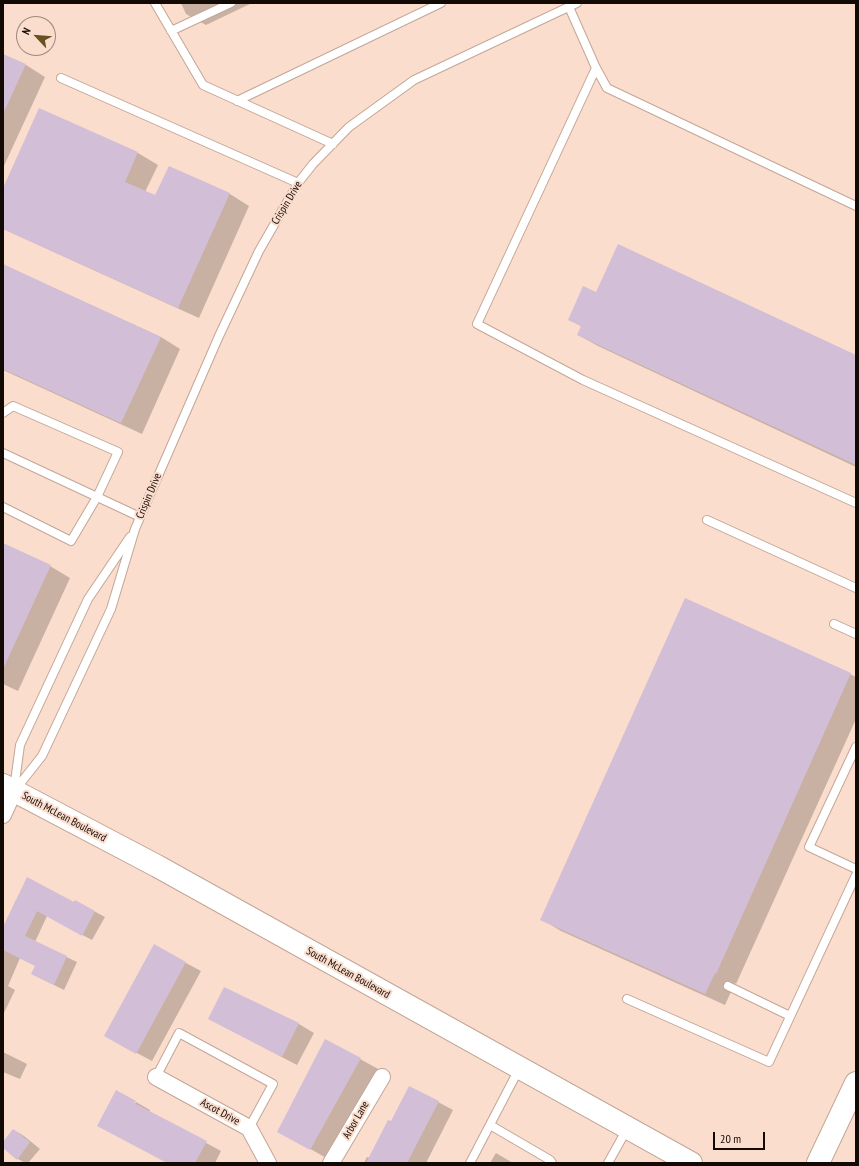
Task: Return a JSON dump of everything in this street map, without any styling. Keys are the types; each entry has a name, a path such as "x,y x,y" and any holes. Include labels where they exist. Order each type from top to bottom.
{"main road":[{"name":"South McLean Boulevard","path":"9,788 157,866 691,1163"},
{"path":"818,1163 856,1083"}],"street":[{"name":"Crispin Drive","path":"3,815 9,788"},
{"name":"Ascot Drive","path":"156,1077 249,1128 268,1163"},
{"name":"Arbor Lane","path":"331,1163 382,1077"}],"lane":[{"path":"155,3 202,85 332,144"},
{"path":"171,31 231,3"},
{"path":"237,101 441,3"},
{"path":"573,5 596,68 607,88 856,206"},
{"name":"Crispin Drive","path":"9,788 42,756 111,609 135,529 219,336 259,250 298,183 313,164 349,127 414,80 573,5"},
{"path":"596,68 477,324 583,380 856,503"},
{"path":"61,78 298,183"},
{"path":"3,413 13,406 118,452 97,497 71,541 3,507"},
{"path":"3,453 140,517"},
{"path":"707,520 856,588"},
{"name":"Crispin Drive","path":"9,788 20,745 88,599 135,529"},
{"path":"834,624 856,634"},
{"path":"856,747 809,847 856,869"},
{"path":"627,999 769,1062 856,875"},
{"path":"728,986 790,1016"},
{"path":"156,1077 178,1033 273,1084 249,1128"},
{"path":"470,1163 519,1068"},
{"path":"490,1125 550,1160 552,1163"},
{"path":"608,1163 627,1128"}],"building":[{"path":"3,54 26,64 3,114"},
{"path":"39,108 138,152 125,182 155,195 169,166 230,193 178,308 3,229 3,188"},
{"path":"618,244 856,355 856,465 577,335 581,326 568,320 583,286 596,292"},
{"path":"3,264 161,337 121,423 3,369"},
{"path":"3,543 51,565 3,669"},
{"path":"685,598 851,673 716,974 715,973 705,994 540,920"},
{"path":"27,877 74,902 75,900 95,911 82,936 37,911 25,936 67,956 54,985 31,974 35,966 3,950 3,927"},
{"path":"154,944 186,962 136,1054 104,1036"},
{"path":"224,987 299,1023 282,1057 208,1019"},
{"path":"325,1039 361,1058 310,1150 277,1132"},
{"path":"409,1086 439,1101 407,1163 366,1163 388,1120 391,1121"},
{"path":"116,1090 136,1101 134,1103 207,1141 195,1163 167,1163 97,1126"},
{"path":"13,1129 30,1142 17,1160 3,1148 3,1142"}]}
